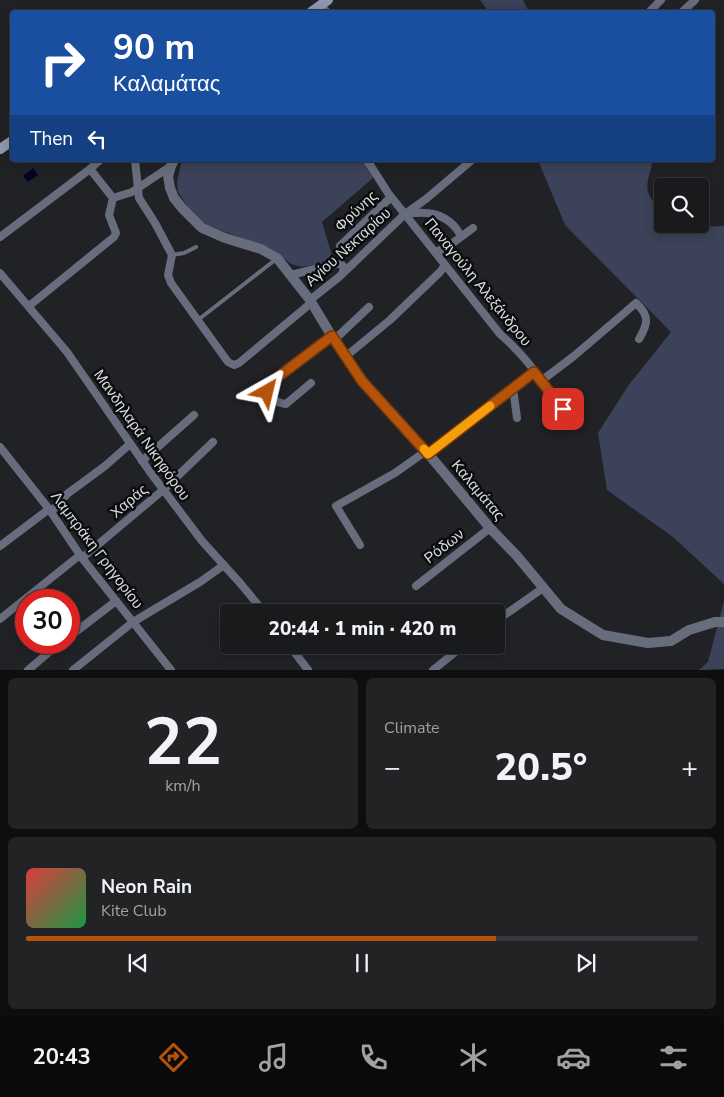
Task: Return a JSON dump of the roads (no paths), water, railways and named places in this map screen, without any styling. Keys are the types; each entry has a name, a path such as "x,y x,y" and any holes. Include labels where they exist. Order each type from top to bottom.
{"street":[{"path":"651,10 661,0"},
{"path":"684,10 695,0"},
{"path":"0,238 98,162"},
{"path":"135,162 139,198 172,255 168,276 171,284 197,320"},
{"name":"Παναγούλη Αλεξάνδρου","path":"368,162 391,197 500,334 510,342 541,380 571,420"},
{"name":"Αγίου Νεκταρίου","path":"197,320 228,362 234,365 328,287 405,214 470,162"},
{"path":"113,198 125,195 137,188 172,163"},
{"name":"Καλαμάτας","path":"172,163 168,176 174,198 202,228 225,238 261,249 277,258 310,302 362,381 427,452 561,609 603,635 648,643 671,641 689,630 715,622 724,622"},
{"path":"90,169 113,198"},
{"name":"Φρύνης","path":"340,246 391,197"},
{"path":"29,306 114,238 116,234 109,214 113,198"},
{"path":"405,214 419,212 432,213 444,217 457,228 461,236"},
{"path":"435,252 446,248 473,228"},
{"path":"291,275 335,264 341,264 344,267 343,271"},
{"path":"345,357 390,320 445,265"},
{"name":"Μανδηλαρά Νικηφόρου","path":"0,272 67,352 142,461 202,541 257,604"},
{"path":"541,380 574,356 636,303 644,310 647,318 639,339"},
{"path":"311,383 286,404 272,398 267,392 266,386 333,338 369,307"},
{"path":"360,546 336,506 395,473 427,452 534,372"},
{"path":"513,388 517,418"},
{"path":"142,461 194,415"},
{"name":"Χαράς","path":"0,619 163,490 214,442"},
{"path":"0,546 50,511 67,494 130,444"},
{"name":"Λαμπράκη Γρηγορίου","path":"0,447 3,457 50,511 81,556 171,670"},
{"name":"Ρόδων","path":"416,586 490,528"},
{"path":"72,670 133,622 200,582 224,565"},
{"path":"505,614 543,588"},
{"path":"80,629 116,601"},
{"path":"28,670 47,654"},
{"path":"296,654 308,670"},
{"path":"433,670 453,654"}],"lane":[{"path":"172,255 184,253 196,247"},
{"path":"197,320 277,258"}]}
